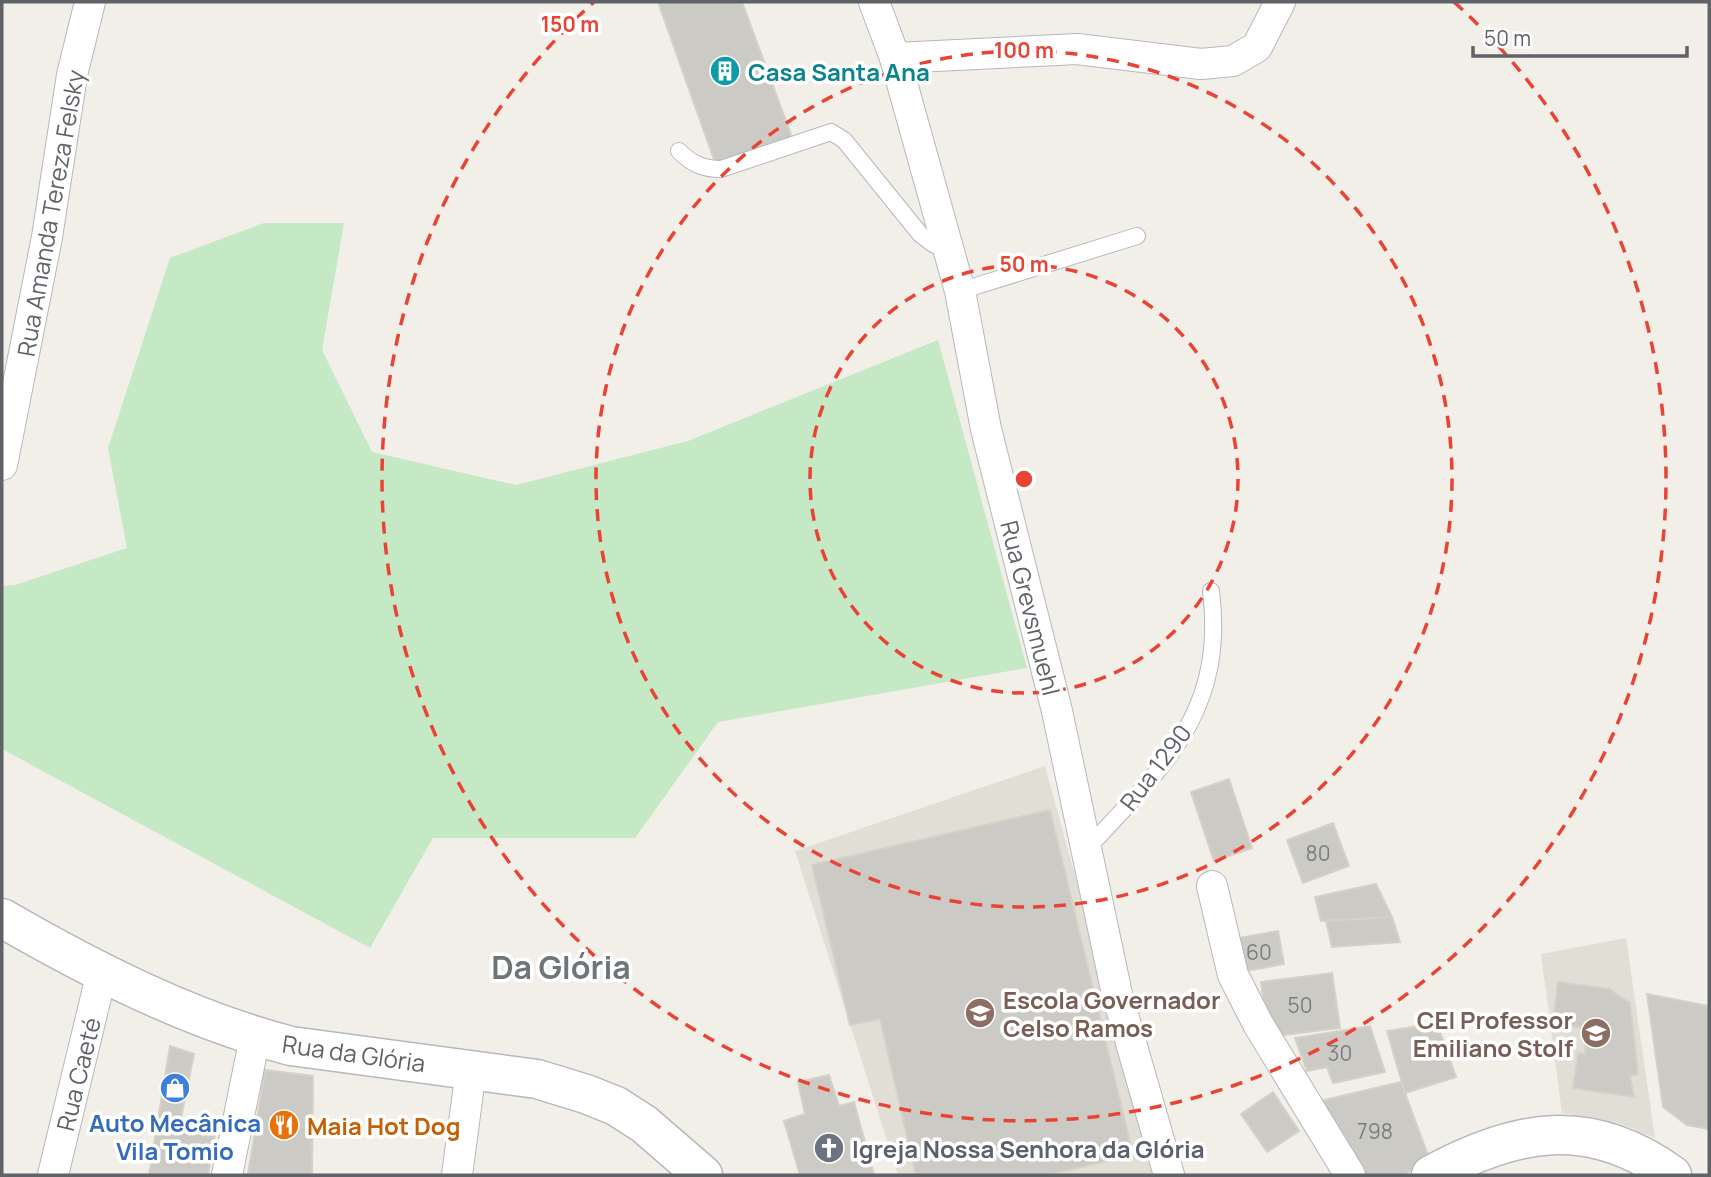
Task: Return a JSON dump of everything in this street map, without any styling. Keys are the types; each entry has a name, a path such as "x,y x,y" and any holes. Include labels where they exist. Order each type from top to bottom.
{"street":[{"name":"Rua Amanda Tereza Felsky","path":"2,465 13,351 90,2"},
{"name":"Rua Grevsmuehl","path":"874,2 895,58 960,291 986,429 1057,711 1117,993 1169,1175"},
{"path":"895,58 1077,49 1201,64 1233,61 1257,47 1280,2"},
{"path":"1212,886 1233,975 1258,1024 1350,1175"},
{"name":"Rua da Glória","path":"2,918 102,972 256,1037 291,1046 537,1079 616,1105 644,1124 703,1175"},
{"name":"Rua Caeté","path":"53,1175 102,972"},
{"path":"227,1175 256,1037"},
{"path":"457,1175 471,1070"},
{"path":"1431,1175 1488,1148 1520,1138 1552,1134 1581,1135 1637,1151 1672,1175"}],"lane":[{"path":"679,151 704,169 721,169 831,132 844,140 920,234 933,244 948,250"},
{"path":"960,291 1137,236"},
{"name":"Rua 1290","path":"1086,850 1156,773 1185,734 1199,703 1213,657 1211,591"}],"shaded area":[{"name":"Escola Governador Celso Ramos","path":"1045,766 1157,1175 898,1175 795,851"},
{"name":"CEI Professor Emiliano Stolf","path":"1626,938 1655,1138 1618,1123 1562,1113 1541,954"}],"green space":[{"path":"264,223 344,223 322,350 372,452 516,485 688,441 938,340 1027,668 718,722 635,838 433,838 370,948 2,749 2,586 15,585 127,548 108,448 170,258"}],"building":[{"name":"Casa Santa Ana","path":"658,2 742,2 793,140 716,165"},
{"path":"1229,779 1252,848 1214,861 1191,792"},
{"name":"Escola Governador Celso Ramos","path":"1050,810 1133,1155 1047,1175 916,1175 880,1019 850,1025 812,865"},
{"path":"1333,823 1349,866 1303,883 1287,840"},
{"path":"1376,884 1392,917 1321,921 1315,897"},
{"path":"1392,917 1400,942 1332,947 1326,921"},
{"path":"1278,931 1284,964 1240,972 1234,939"},
{"path":"1332,973 1340,1028 1268,1037 1261,982"},
{"path":"1558,982 1609,989 1630,1003 1638,1074 1630,1076 1634,1097 1573,1088 1578,1053 1585,1054 1587,1029 1553,1022"},
{"path":"1647,994 1709,1006 1709,1129 1687,1125 1663,1107"},
{"path":"1437,1023 1456,1077 1405,1093 1387,1031"},
{"path":"1370,1026 1385,1072 1333,1083 1327,1067 1307,1071 1295,1038"},
{"name":"Auto Mecânica Vila Tomio","path":"170,1046 194,1054 180,1123 216,1129 208,1175 149,1175"},
{"name":"Maia Hot Dog","path":"265,1070 313,1076 312,1175 248,1174"},
{"name":"Igreja Nossa Senhora da Glória","path":"829,1075 839,1106 854,1102 874,1175 800,1175 784,1121 805,1114 798,1082"},
{"path":"1401,1082 1429,1158 1404,1175 1362,1175 1312,1103"},
{"path":"1273,1092 1299,1131 1267,1152 1241,1114"}],"place":[{"name":"Casa Santa Ana","path":"725,71"},
{"name":"Escola Governador Celso Ramos","path":"980,1013"},
{"name":"CEI Professor Emiliano Stolf","path":"1596,1033"},
{"name":"Auto Mecânica Vila Tomio","path":"175,1088"},
{"name":"Maia Hot Dog","path":"284,1125"},
{"name":"Igreja Nossa Senhora da Glória","path":"829,1148"}],"district":[{"name":"Da Glória","path":"561,967"}]}
